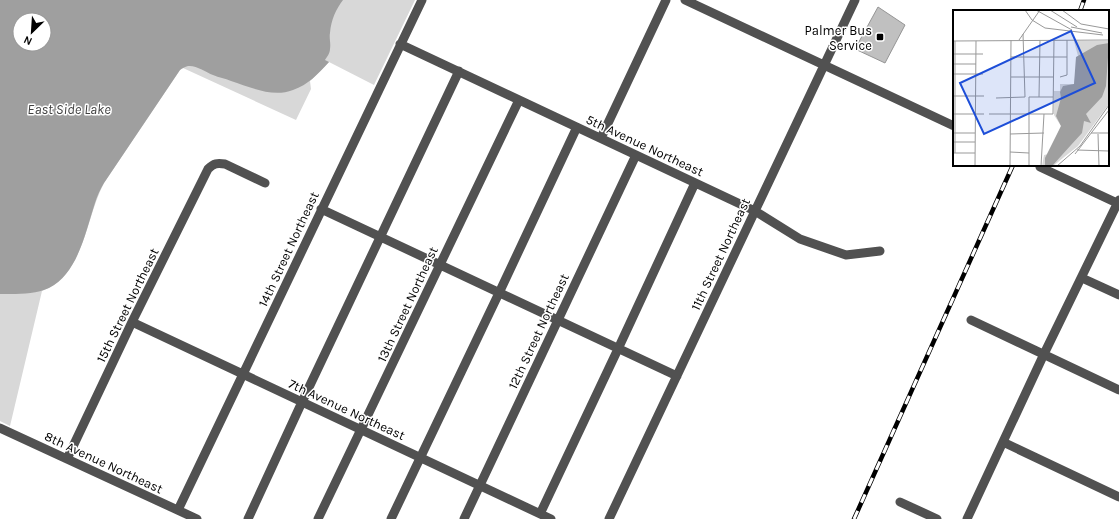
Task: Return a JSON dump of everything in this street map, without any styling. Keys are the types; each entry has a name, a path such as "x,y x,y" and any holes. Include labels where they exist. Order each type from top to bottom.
{"street":[{"name":"14th Street Northeast","path":"178,510 422,0"},
{"path":"601,138 666,0"},
{"path":"685,0 953,126"},
{"name":"11th Street Northeast","path":"609,519 855,0"},
{"name":"5th Avenue Northeast","path":"400,44 755,212 800,239 846,254 880,251"},
{"path":"248,519 459,72"},
{"name":"13th Street Northeast","path":"318,519 519,100"},
{"path":"391,519 577,127"},
{"name":"12th Street Northeast","path":"464,519 636,155"},
{"name":"15th Street Northeast","path":"67,459 132,322 206,173 213,164 225,164 265,182"},
{"path":"967,519 1044,354 1118,202 1040,167"},
{"path":"540,514 695,183"},
{"path":"321,209 677,376"},
{"path":"1082,278 1119,295"},
{"path":"970,320 1119,390"},
{"name":"7th Avenue Northeast","path":"132,322 551,519"},
{"name":"8th Avenue Northeast","path":"0,428 197,519"},
{"path":"1003,442 1119,497"},
{"path":"900,502 937,519"}],"shaded area":[{"name":"East Side Lake","path":"0,0 415,0 374,85 329,62 310,81 311,89 296,120 183,68 180,70 104,183 76,259 67,272 56,283 42,291 10,426 0,421"}],"water":[{"name":"East Side Lake","path":"0,0 343,0 336,11 331,24 330,50 325,60 329,62 312,79 298,88 277,93 261,91 218,77 194,67 188,66 181,69 103,186 97,198 80,250 67,273 49,288 25,294 0,294"}],"building":[{"name":"Palmer Bus Service","path":"878,7 905,25 885,63 855,49"}],"railway":[{"path":"1080,10 1084,0"},
{"path":"854,519 1013,166"}],"place":[{"name":"Palmer Bus Service","path":"880,37"}]}
